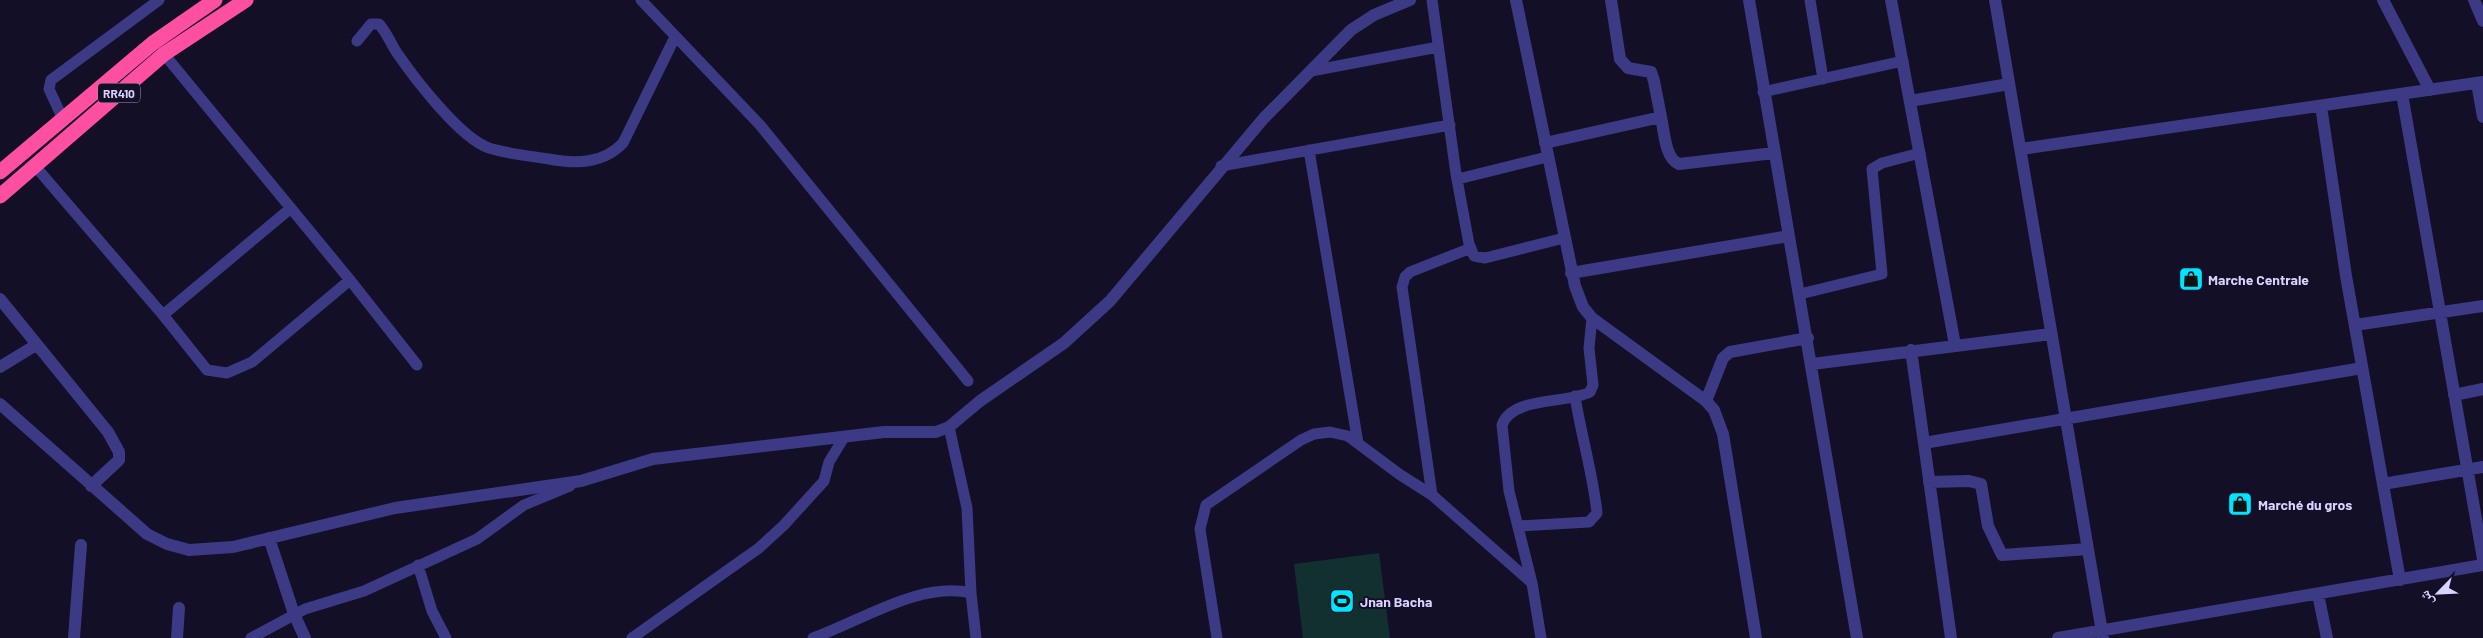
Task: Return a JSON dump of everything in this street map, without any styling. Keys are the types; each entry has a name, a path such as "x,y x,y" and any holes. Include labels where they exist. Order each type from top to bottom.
{"highway":[{"name":"RR410","path":"0,172 62,117 153,43 215,0"},
{"name":"RR410","path":"0,196 164,54 246,0"}],"street":[{"path":"0,404 147,534 167,544 189,550 233,547 395,508 581,481 654,459 884,432 936,432 948,427 980,401 1064,343 1110,301 1221,166 1264,118 1351,30 1374,15 1410,0"},
{"path":"1516,0 1571,273 1583,307 1592,318 1706,401 1714,410 1723,434 1756,638"},
{"path":"1611,0 1620,59 1628,68 1650,72 1654,81 1670,155 1674,162 1679,164 1774,153"},
{"path":"1749,0 1763,92 1808,338 1856,638"},
{"path":"1891,0 1955,344"},
{"path":"1995,0 2103,635"},
{"path":"2383,0 2430,90"},
{"path":"2474,0 2483,20"},
{"path":"2021,149 2480,82 2483,117"},
{"path":"1910,101 2010,84"},
{"path":"2402,94 2483,558"},
{"path":"2321,106 2362,368 2400,580"},
{"path":"1544,143 1661,117"},
{"path":"1571,273 1789,236"},
{"path":"0,299 36,345 54,362 108,432 117,447 118,460 92,486"},
{"path":"2355,325 2483,306"},
{"path":"1812,364 1955,344 2051,334"},
{"path":"1706,401 1723,358 1730,352 1808,338"},
{"path":"0,367 36,345"},
{"path":"1911,350 1950,638"},
{"path":"1924,443 2362,368"},
{"path":"2454,395 2483,389"},
{"path":"2383,484 2483,466"},
{"path":"1929,482 1969,481 1981,484 1988,526 2002,555 2088,549"},
{"path":"270,538 294,614 305,638"},
{"path":"74,638 81,546"},
{"path":"2058,638 2103,635 2483,565"},
{"path":"2318,594 2327,638"},
{"path":"177,638 179,608"}],"lane":[{"path":"62,117 49,89 51,80 159,0"},
{"path":"641,0 760,125 968,381"},
{"path":"1432,0 1458,179 1471,248 1477,258 1486,258 1564,238"},
{"path":"1810,0 1823,79"},
{"path":"357,41 371,24 379,24 411,72 460,127 480,144 498,150 574,162 603,158 615,152 624,143 675,37"},
{"path":"1311,71 1438,47"},
{"path":"164,54 350,280 417,365"},
{"path":"1763,92 1903,62"},
{"path":"1221,166 1450,125"},
{"path":"1309,150 1358,443"},
{"path":"1800,294 1881,275 1872,169 1882,163 1920,153"},
{"path":"1458,179 1548,157"},
{"path":"35,166 163,315 207,370 227,373 252,362 350,280"},
{"path":"163,315 290,208"},
{"path":"1432,495 1402,287 1405,277 1410,272 1471,248"},
{"path":"1541,638 1532,583 1509,490 1502,425 1504,418 1516,410 1586,394 1592,389 1589,339 1592,318"},
{"path":"1518,526 1589,522 1597,513 1595,489 1582,439 1575,396"},
{"path":"948,427 967,508 971,593 976,638"},
{"path":"1217,638 1200,529 1206,505 1240,480 1314,434 1337,432 1358,443 1432,495 1532,583"},
{"path":"632,638 759,548 784,525 824,480 829,462 844,438"},
{"path":"251,638 294,614 318,604 364,591 477,539 524,505 581,481"},
{"path":"418,566 432,611 446,638"},
{"path":"813,638 923,594 944,590 971,593"}],"green space":[{"name":"Jnan Bacha","path":"1379,553 1390,638 1303,638 1294,564"}],"place":[{"name":"Marche Centrale","path":"2191,279"},
{"name":"Marché du gros","path":"2240,504"},
{"name":"Jnan Bacha","path":"1342,601"}]}
